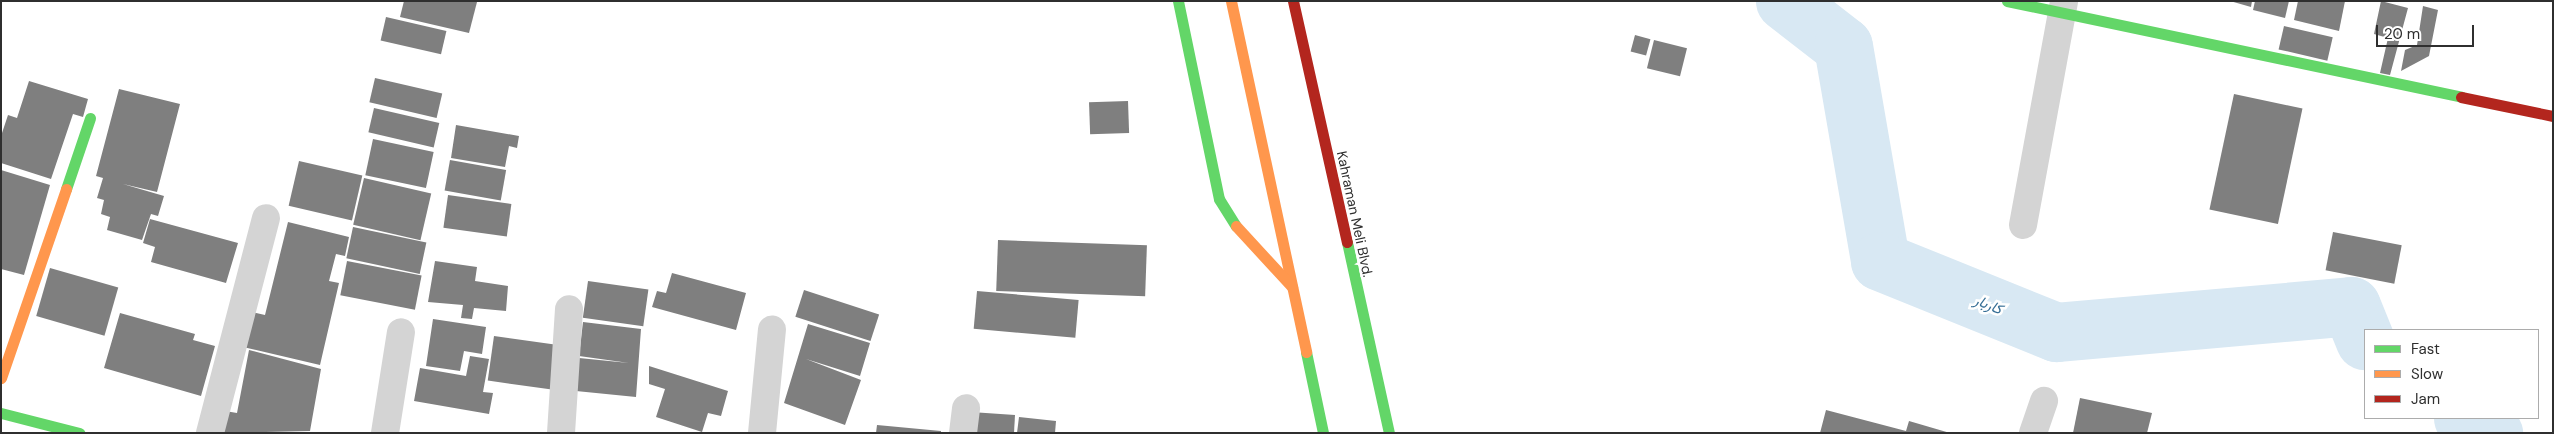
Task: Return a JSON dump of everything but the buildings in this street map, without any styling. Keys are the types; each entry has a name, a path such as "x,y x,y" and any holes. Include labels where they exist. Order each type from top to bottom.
{"main road":[{"path":"1178,1 1220,199 1235,225 1292,287"},
{"path":"2006,1 2063,7 2553,116"},
{"name":"Kahraman Meli Blvd.","path":"1293,2 1388,433"},
{"path":"1232,6 1323,433"},
{"path":"1,378 90,118"},
{"path":"1,413 79,433"}],"street":[{"path":"2023,224 2063,7"},
{"path":"210,433 266,218"},
{"path":"561,433 569,309"},
{"path":"762,433 772,329"},
{"path":"385,433 401,332"},
{"path":"2034,433 2044,401"}],"waterway":[{"name":"کاربار","path":"1785,1 1843,46 1880,261 2056,332 2351,306 2364,338"},
{"name":"کاربار","path":"2465,419 2493,433"}],"traffic: fast":[{"path":"1178,1 1219,199 1236,226"},
{"path":"2007,1 2461,97"},
{"path":"66,189 90,118"},
{"path":"1347,242 1389,433"},
{"path":"1306,352 1323,433"},
{"path":"1,413 79,433"}],"traffic: slow":[{"path":"1231,1 1306,352"},
{"path":"1,378 66,189"},
{"path":"1236,226 1292,287"}],"traffic: jam":[{"path":"1293,1 1347,242"},
{"path":"2461,97 2553,116"}]}
